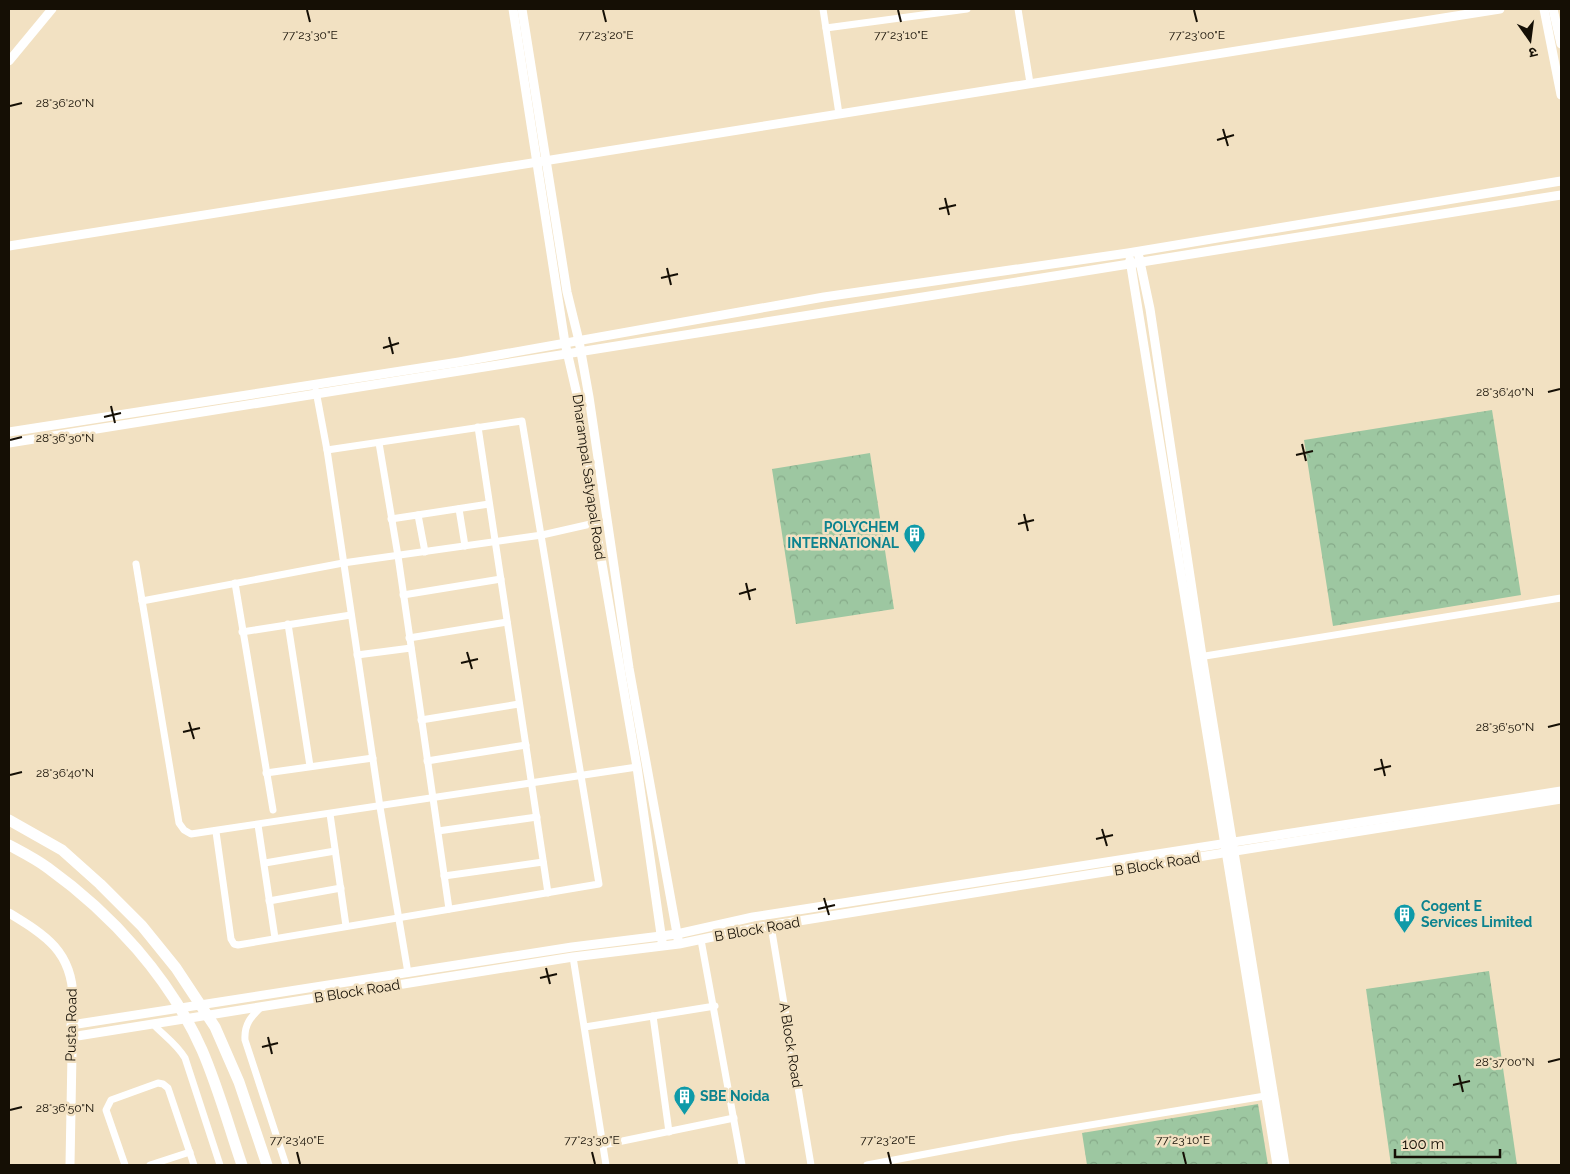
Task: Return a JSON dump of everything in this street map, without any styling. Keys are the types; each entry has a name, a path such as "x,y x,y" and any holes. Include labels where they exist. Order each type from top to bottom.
{"main road":[{"path":"9,820 62,850 100,884 142,926 176,968 215,1028 239,1082 267,1165"},
{"path":"9,845 47,867 97,907 145,960 177,1006 202,1051 242,1165"}],"street":[{"path":"9,61 52,9"},
{"name":"Dharampal Satyapal Road","path":"513,9 567,292 579,341 629,668 679,944"},
{"name":"Dharampal Satyapal Road","path":"522,9 565,343 578,399 595,523 637,767 662,946"},
{"path":"823,9 839,114"},
{"path":"826,28 967,9"},
{"path":"1018,9 1030,83"},
{"path":"9,246 1500,9"},
{"path":"1544,9 1561,95"},
{"path":"1554,9 1561,44"},
{"path":"9,432 459,362 824,297 1128,253 1561,181"},
{"path":"9,443 1561,194"},
{"path":"1136,263 1138,251"},
{"path":"1128,253 1136,263 1150,310 1198,657 1269,1096 1277,1165"},
{"path":"314,385 327,450 380,807 408,973"},
{"path":"216,832 232,942 238,946 275,938 599,884 522,421 327,450"},
{"path":"478,427 548,893"},
{"path":"379,443 398,556 449,909"},
{"path":"392,519 489,504"},
{"path":"459,508 465,546"},
{"path":"418,515 425,552"},
{"path":"142,601 343,563 542,534 595,523"},
{"path":"136,564 179,823 184,830 191,834 216,832 637,767"},
{"path":"403,595 501,579"},
{"path":"235,582 273,810"},
{"path":"1198,657 1561,598"},
{"path":"242,632 351,615"},
{"path":"410,638 507,622"},
{"path":"288,624 310,766"},
{"path":"357,655 411,648"},
{"path":"421,720 520,704"},
{"path":"427,761 526,746"},
{"path":"266,773 373,758"},
{"name":"B Block Road","path":"71,1037 573,957 679,944 771,926 1561,791"},
{"name":"B Block Road","path":"71,1025 677,934 753,917 1561,799"},
{"path":"330,814 346,926"},
{"path":"438,832 537,818"},
{"path":"258,825 275,938"},
{"path":"265,863 335,851"},
{"path":"444,876 543,862"},
{"path":"269,901 341,888"},
{"name":"Pusta Road","path":"9,913 35,928 62,954 73,986 70,1165"},
{"name":"A Block Road","path":"771,926 811,1165"},
{"path":"701,940 742,1165"},
{"path":"573,957 606,1165"},
{"path":"262,1006 248,1020 245,1040 286,1165"},
{"path":"585,1027 714,1006"},
{"path":"653,1016 669,1132"},
{"path":"153,1024 163,1036 178,1047 185,1058 220,1165"},
{"path":"125,1165 106,1110 107,1104 111,1100 158,1083 168,1088 194,1165"},
{"path":"867,1165 1011,1138 1269,1096"},
{"path":"1269,1096 1285,1165"},
{"path":"603,1145 734,1118"},
{"path":"150,1165 190,1152"}],"green space":[{"path":"1492,410 1521,595 1333,626 1304,440"},
{"path":"870,453 894,609 796,624 772,469"},
{"path":"1489,971 1517,1165 1391,1165 1366,989"},
{"path":"1258,1104 1268,1165 1087,1165 1082,1133"}],"place":[{"name":"POLYCHEM INTERNATIONAL","path":"915,554"},
{"name":"Cogent E Services Limited","path":"1405,933"},
{"name":"SBE Noida","path":"684,1115"}]}
